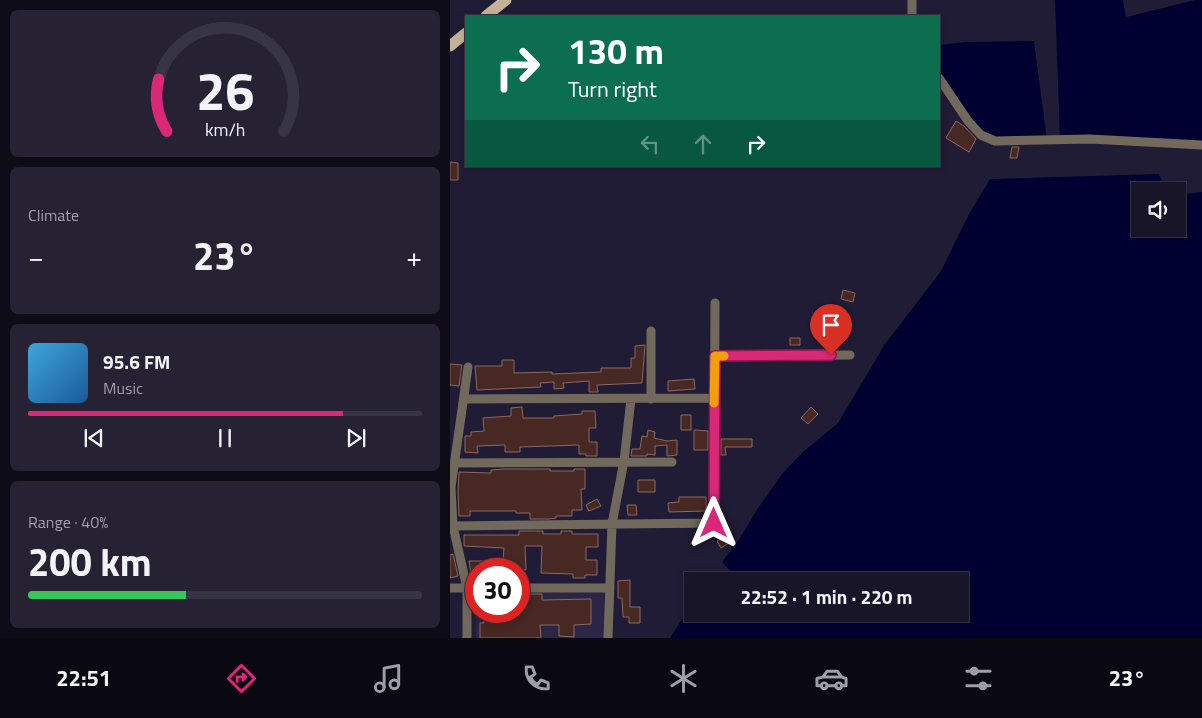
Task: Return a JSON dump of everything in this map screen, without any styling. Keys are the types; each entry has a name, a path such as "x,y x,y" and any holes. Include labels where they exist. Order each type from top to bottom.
{"main road":[{"path":"487,15 506,0"},
{"path":"450,46 465,34"}],"street":[{"path":"912,0 912,15"},
{"path":"940,79 968,121 981,135 995,141 1090,139 1202,145"},
{"path":"453,526 714,523 715,303"},
{"path":"651,331 651,399"},
{"path":"715,356 850,355"},
{"path":"465,565 453,526 451,487 468,367"},
{"path":"464,400 714,398"},
{"path":"608,638 612,524 624,461 631,399"},
{"path":"454,463 672,462"},
{"path":"450,588 465,588"},
{"path":"530,588 610,588"},
{"path":"467,638 468,623"}],"shaded area":[{"path":"1055,0 1123,0 1126,17 1195,0 1202,0 1202,145 1060,139"},
{"path":"1034,41 1047,140 995,141 981,135 940,79 940,45 965,42"},
{"path":"1159,174 1162,182 1131,182 1131,237 1186,237 1186,194 1202,192 1202,638 670,638 684,616 684,622 969,622 969,572 731,572 722,562 782,474 803,452 838,423 885,344 941,271 969,214 990,179"},
{"path":"604,590 605,638 476,638 476,623 530,623 530,592"}],"building":[{"path":"956,121 964,126 976,139 969,152 946,138"},
{"path":"1012,147 1019,147 1017,158 1010,158"},
{"path":"450,162 458,163 458,180 450,180"},
{"path":"843,290 855,293 853,302 841,299"},
{"path":"790,338 800,338 800,345 790,345"},
{"path":"645,345 642,383 597,385 598,392 589,392 589,381 563,383 564,388 554,389 554,382 540,383 541,387 477,390 475,366 502,366 502,360 514,360 514,373 601,372 601,368 631,368 631,358 635,358 635,346"},
{"path":"450,364 462,365 459,386 450,385"},
{"path":"694,379 695,389 668,391 668,381"},
{"path":"522,407 523,418 554,418 554,416 582,414 582,411 595,411 596,428 589,428 589,442 597,442 597,456 579,454 579,445 520,447 520,452 505,452 505,445 477,446 478,453 465,452 465,436 471,436 471,432 484,431 483,418 511,416 511,408"},
{"path":"811,407 818,414 808,424 801,418"},
{"path":"681,415 691,415 691,430 681,430"},
{"path":"648,430 655,432 654,438 667,441 677,440 677,455 667,456 667,445 655,446 655,455 631,456 632,449 640,449 642,436 647,437"},
{"path":"694,430 708,431 708,450 694,450"},
{"path":"721,439 752,439 752,447 725,447 726,455 721,455"},
{"path":"574,469 585,469 585,489 581,489 582,510 572,510 572,516 556,516 556,518 549,519 530,519 530,513 516,513 516,511 470,511 470,516 459,516 459,472 491,473 491,470 574,471"},
{"path":"638,480 655,480 655,492 638,492"},
{"path":"679,497 706,497 706,511 669,512 668,503 679,502"},
{"path":"597,499 601,506 589,511 586,505"},
{"path":"627,505 636,505 637,515 628,515"},
{"path":"519,531 543,531 543,534 561,534 561,531 572,531 572,534 598,534 598,547 586,547 586,560 597,560 597,575 573,578 573,574 541,573 542,546 525,546 526,558 503,558 504,548 464,546 464,535 519,535"},
{"path":"724,536 729,543 721,548 717,541"},
{"path":"453,554 458,576 450,578 450,555"},
{"path":"630,580 630,607 640,607 640,623 629,623 629,617 623,617 622,598 618,598 618,581"},
{"path":"530,594 542,594 542,600 591,599 591,624 574,625 574,637 559,636 559,625 540,625 541,638 480,638 480,623 530,623"}],"slow traffic":[{"path":"714,403 715,356 724,356"}],"route":[{"path":"714,523 715,356 831,355"}]}
